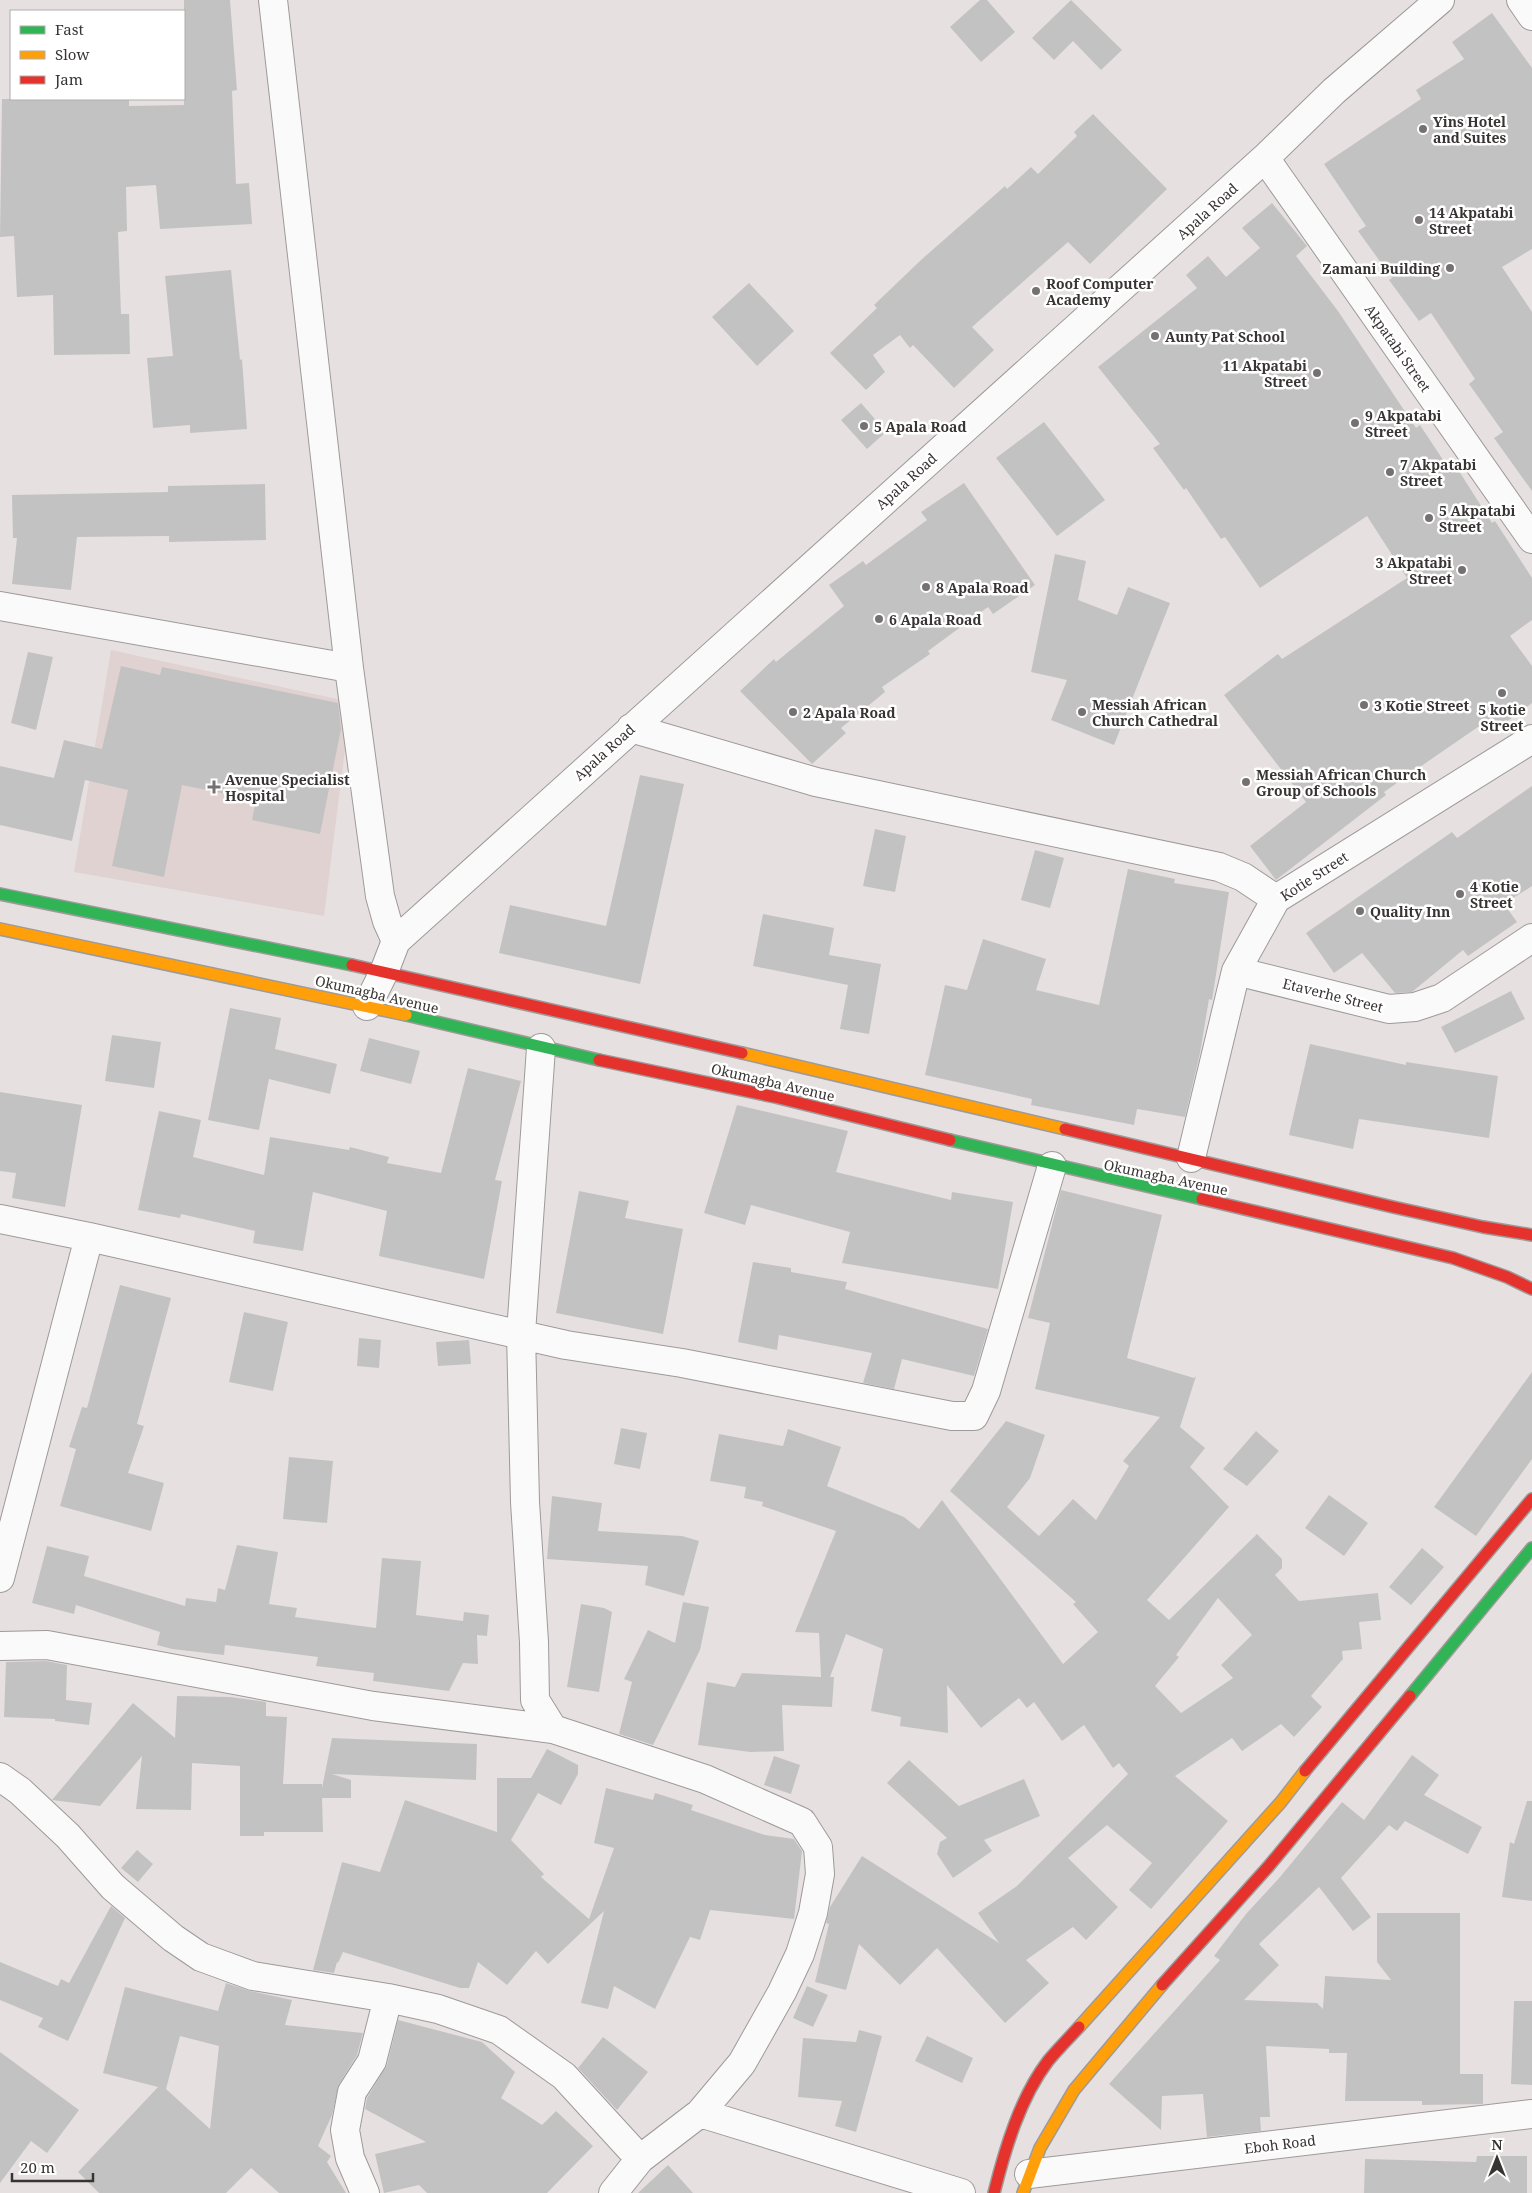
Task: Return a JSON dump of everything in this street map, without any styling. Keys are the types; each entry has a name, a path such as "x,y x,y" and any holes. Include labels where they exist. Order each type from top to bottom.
{"main road":[{"name":"Okumagba Avenue","path":"0,894 384,972 1191,1158 1393,1207 1483,1227 1532,1235"},
{"name":"Okumagba Avenue","path":"0,929 366,1006 541,1048 775,1097 1052,1166 1293,1219 1444,1256 1507,1277 1532,1289"},
{"path":"994,2193 1000,2167 1014,2126 1028,2093 1048,2062 1281,1802 1338,1730 1532,1499"},
{"path":"1026,2183 1040,2148 1074,2090 1189,1952 1268,1867 1532,1548"}],"street":[{"path":"273,0 349,668 380,896 387,921 396,941"},
{"name":"Apala Road","path":"366,1006 384,972 396,941 1265,158 1334,91 1440,0"},
{"path":"1521,0 1532,16"},
{"name":"Akpatabi Street","path":"1265,158 1532,539"},
{"path":"0,606 349,668"},
{"path":"631,728 816,782 1219,867 1243,877 1276,899"},
{"name":"Kotie Street","path":"1191,1158 1236,971 1276,899 1532,738"},
{"name":"Etaverhe Street","path":"1236,971 1389,1009 1415,1007 1442,998 1532,938"},
{"path":"541,1048 521,1333 525,1502 534,1642 535,1700 553,1729"},
{"path":"0,1219 521,1333 566,1345 682,1363 952,1416 974,1416 986,1391 1052,1166"},
{"path":"0,1578 88,1237"},
{"path":"0,1646 46,1645 373,1706 553,1729 705,1780 802,1822 818,1847 820,1874 813,1913 800,1954 782,1992 742,2063 700,2114 640,2159 613,2193"},
{"path":"0,1778 20,1791 68,1836 113,1887 172,1938 201,1957 252,1976 388,1998 438,2009 499,2030 564,2076 640,2159"},
{"path":"365,2193 350,2158 346,2130 352,2092 372,2061 388,1998"},
{"path":"700,2114 961,2193"},
{"name":"Eboh Road","path":"1026,2183 1532,2114"}],"shaded area":[{"name":"Avenue Specialist Hospital","path":"111,650 351,702 324,916 74,872"}],"building":[{"path":"184,0 230,0 237,90 232,91 236,184 249,183 252,224 160,229 156,185 126,187 127,231 118,232 121,314 129,314 130,354 54,355 53,295 17,297 14,236 0,237 2,99 129,100 129,106 184,105"},
{"path":"980,0 987,0 1015,32 981,62 950,27"},
{"path":"1071,0 1122,50 1101,70 1073,41 1054,60 1032,38"},
{"path":"1492,13 1532,68 1532,249 1502,267 1532,312 1532,491 1494,438 1503,432 1469,384 1475,379 1431,313 1419,321 1389,280 1392,278 1358,231 1366,226 1324,164 1421,99 1416,90 1464,59 1452,42"},
{"path":"1093,114 1167,189 1090,264 1068,242 972,327 994,350 954,388 913,345 910,348 900,335 873,355 885,372 866,390 830,353 877,308 874,305 921,260 1005,186 1007,189 1031,167 1038,174 1077,136 1074,132"},
{"path":"1272,203 1307,246 1296,256 1338,311 1416,428 1420,425 1451,472 1457,468 1492,523 1495,521 1532,578 1532,620 1510,636 1532,666 1532,703 1498,728 1491,718 1430,760 1384,792 1386,795 1276,880 1250,846 1306,802 1224,695 1278,654 1282,659 1407,578 1367,516 1260,588 1225,537 1221,539 1186,488 1184,490 1153,448 1160,444 1098,367 1197,288 1186,275 1208,256 1226,277 1260,248 1242,228"},
{"path":"231,270 240,360 242,359 247,429 190,433 190,425 153,428 147,358 173,356 165,276"},
{"path":"749,283 794,331 757,366 712,317"},
{"name":"5 Apala Road","path":"861,403 886,432 867,449 841,420"},
{"path":"1044,422 1105,500 1057,536 996,458"},
{"path":"964,483 1035,585 993,614 988,607 928,651 930,654 882,687 885,692 841,728 846,733 812,764 740,691 774,659 776,662 844,606 829,585 863,561 866,565 927,520 921,512"},
{"path":"265,484 266,540 169,542 169,536 77,537 71,590 12,584 17,538 13,538 12,495 168,492 168,486"},
{"path":"1055,554 1086,561 1078,600 1117,615 1128,587 1170,603 1114,745 1051,720 1067,680 1031,672"},
{"path":"28,652 53,657 36,730 11,723"},
{"path":"121,666 160,675 162,667 338,703 341,729 320,834 252,820 256,800 182,785 164,877 112,866 128,790 85,780 72,841 0,825 0,766 54,778 64,740 102,749"},
{"path":"640,775 684,784 640,984 499,953 510,905 606,926"},
{"path":"1532,786 1532,886 1504,904 1517,922 1468,956 1463,950 1412,992 1395,993 1362,953 1334,973 1306,933 1452,832 1457,838"},
{"path":"875,829 906,836 895,892 863,886"},
{"path":"1035,850 1064,858 1050,908 1021,900"},
{"path":"1128,869 1175,879 1174,883 1229,892 1212,1000 1209,999 1200,1053 1185,1117 1137,1109 1134,1125 1031,1105 1032,1099 925,1075 945,985 967,990 983,939 1046,959 1036,990 1099,1005"},
{"path":"763,914 834,928 829,955 881,964 869,1034 840,1029 848,985 753,966"},
{"path":"1511,991 1525,1019 1455,1053 1441,1027"},
{"path":"230,1008 281,1018 275,1049 337,1064 330,1094 269,1079 259,1130 208,1120"},
{"path":"112,1035 161,1042 154,1088 105,1081"},
{"path":"369,1038 420,1051 411,1084 360,1071"},
{"path":"1310,1044 1406,1065 1406,1062 1498,1076 1489,1138 1359,1119 1353,1149 1289,1135"},
{"path":"468,1068 521,1081 495,1180 502,1181 484,1279 379,1256 387,1211 313,1192 303,1251 253,1243 255,1231 181,1214 180,1218 138,1210 159,1111 201,1120 193,1157 264,1175 270,1137 349,1150 350,1147 389,1157 387,1163 441,1173"},
{"path":"0,1092 82,1105 65,1207 12,1198 16,1173 0,1171"},
{"path":"737,1105 848,1131 836,1172 951,1200 952,1192 1013,1202 998,1289 842,1263 850,1232 751,1205 745,1225 704,1213"},
{"path":"1061,1190 1162,1215 1127,1358 1194,1378 1196,1376 1180,1427 1205,1448 1190,1467 1229,1507 1147,1600 1169,1620 1257,1534 1282,1559 1282,1568 1275,1575 1299,1601 1378,1593 1381,1620 1359,1622 1362,1649 1342,1651 1343,1659 1311,1696 1322,1707 1294,1737 1281,1724 1242,1751 1232,1738 1175,1776 1228,1821 1151,1909 1129,1890 1152,1863 1107,1825 1068,1858 1118,1907 1086,1940 1073,1927 1026,1960 1049,1983 1005,2023 937,1948 900,1985 859,1944 846,1990 815,1982 829,1924 826,1923 830,1907 862,1856 999,1943 978,1913 1017,1886 1128,1774 1119,1763 1113,1768 1084,1725 1062,1741 1034,1702 1027,1708 1019,1698 981,1728 947,1685 948,1733 900,1726 901,1717 871,1711 883,1649 846,1634 830,1677 834,1677 832,1707 782,1705 784,1751 750,1752 698,1745 707,1682 735,1687 742,1673 821,1677 819,1633 795,1632 836,1531 762,1506 763,1502 744,1498 746,1487 710,1481 719,1434 783,1446 788,1429 841,1447 827,1486 904,1517 919,1529 942,1500 1063,1664 1098,1632 1073,1604 1076,1602 950,1491 1006,1421 1045,1435 1030,1478 1007,1507 1039,1536 1073,1499 1096,1520 1129,1466 1123,1461 1160,1417 1035,1389 1050,1323 1028,1318","holes":["1218,1598 1252,1635 1221,1665 1233,1678 1181,1713 1155,1686 1179,1657 1176,1655"]},
{"path":"579,1191 629,1201 625,1218 683,1229 663,1334 556,1313"},
{"path":"753,1262 791,1268 791,1272 847,1282 845,1289 988,1329 974,1376 902,1359 894,1389 863,1383 872,1353 779,1335 777,1350 738,1342"},
{"path":"120,1285 171,1298 137,1424 144,1426 128,1473 164,1483 151,1531 60,1506 76,1449 69,1447 82,1407 87,1408"},
{"path":"244,1312 288,1322 273,1391 229,1382"},
{"path":"359,1338 381,1340 379,1368 357,1366"},
{"path":"469,1340 471,1364 438,1366 436,1342"},
{"path":"1532,1372 1532,1459 1476,1536 1434,1507"},
{"path":"621,1428 647,1433 640,1469 614,1464"},
{"path":"1256,1431 1279,1451 1247,1486 1223,1469"},
{"path":"289,1457 333,1461 327,1523 283,1519"},
{"path":"1329,1495 1368,1523 1344,1556 1305,1528"},
{"path":"552,1496 602,1503 598,1531 682,1536 699,1541 684,1596 645,1585 648,1566 547,1559"},
{"path":"237,1545 278,1552 269,1604 297,1608 295,1617 376,1628 382,1558 421,1561 416,1615 463,1621 464,1612 489,1615 487,1636 477,1635 478,1664 463,1663 449,1691 373,1681 374,1673 316,1666 318,1657 225,1645 224,1655 172,1649 157,1645 160,1632 76,1605 74,1614 32,1603 47,1546 89,1556 84,1576 185,1606 186,1598 216,1602 218,1588 225,1590"},
{"path":"1422,1548 1444,1567 1411,1605 1389,1587"},
{"path":"683,1602 709,1607 700,1650 653,1745 619,1734 632,1682 624,1679 648,1630 675,1643"},
{"path":"581,1604 604,1608 612,1612 599,1692 567,1687"},
{"path":"46,1661 67,1665 66,1700 92,1703 89,1725 55,1721 55,1719 4,1717 6,1662"},
{"path":"177,1696 230,1697 266,1702 266,1716 287,1717 283,1784 322,1784 322,1788 332,1738 477,1744 476,1780 332,1774 351,1780 351,1798 322,1798 323,1832 264,1832 264,1836 240,1836 240,1766 192,1763 191,1810 136,1809 142,1756 100,1806 52,1800 133,1703 175,1738"},
{"path":"547,1749 578,1765 578,1774 561,1805 538,1793 511,1840 544,1874 541,1877 589,1919 614,1848 594,1843 606,1788 653,1800 655,1793 693,1805 691,1810 765,1835 794,1839 802,1851 794,1919 710,1910 700,1940 690,1937 655,2009 614,1986 608,2009 581,2003 604,1911 548,1964 536,1951 507,1985 478,1962 469,1988 460,1988 343,1952 337,1962 334,1973 313,1970 342,1862 380,1872 405,1800 497,1832 497,1778 531,1778"},
{"path":"1412,1755 1439,1775 1424,1795 1482,1827 1468,1854 1405,1821 1397,1831 1389,1825 1341,1878 1371,1917 1353,1931 1319,1887 1259,1944 1279,1965 1244,2000 1317,2003 1323,2009 1325,1976 1391,1980 1377,1962 1377,1913 1460,1913 1460,2074 1483,2074 1483,2104 1422,2105 1422,2101 1345,2101 1347,2053 1329,2053 1329,2049 1266,2046 1270,2117 1260,2117 1261,2131 1207,2137 1203,2094 1162,2096 1161,2130 1109,2084 1220,1960 1214,1956 1246,1914 1280,1877 1342,1802 1364,1820"},
{"path":"774,1756 800,1765 791,1794 764,1785"},
{"path":"909,1760 959,1806 1024,1779 1040,1816 984,1840 992,1851 953,1878 937,1854 940,1842 947,1838 887,1783"},
{"path":"1527,1801 1532,1801 1532,1901 1502,1897 1510,1842 1514,1844"},
{"path":"137,1850 153,1864 138,1882 121,1868"},
{"path":"111,1906 125,1918 68,2041 38,2027 43,2018 0,2000 0,1962 58,1986 61,1979 69,1983"},
{"path":"226,1983 250,1991 292,2000 285,2025 363,2033 357,2055 339,2084 332,2115 318,2146 331,2156 327,2162 346,2193 279,2193 251,2168 226,2193 99,2193 78,2172 158,2087 103,2073 125,1987 218,2011","holes":["180,2036 219,2046 210,2129 166,2089"]},
{"path":"807,1986 828,1995 813,2027 793,2018"},
{"path":"1514,2001 1532,2001 1532,2085 1511,2084"},
{"path":"398,2020 482,2042 515,2072 501,2098 542,2125 556,2111 593,2146 547,2193 427,2193 419,2185 384,2193 375,2154 426,2142 365,2109 367,2098 387,2065"},
{"path":"859,2030 882,2036 856,2132 835,2126 842,2101 798,2097 803,2038 856,2042"},
{"path":"927,2036 973,2058 962,2083 915,2061"},
{"path":"603,2037 648,2072 617,2110 578,2068"},
{"path":"0,2052 79,2110 47,2153 31,2141 0,2183"},
{"path":"1477,2156 1527,2156 1527,2193 1364,2193 1365,2159 1476,2162"},
{"path":"668,2165 693,2193 638,2193"}],"traffic: fast":[{"path":"0,894 352,965"},
{"path":"406,1015 599,1060"},
{"path":"950,1140 1202,1199"},
{"path":"1410,1696 1532,1548"}],"traffic: slow":[{"path":"0,929 406,1015"},
{"path":"742,1053 1065,1129"},
{"path":"1079,2027 1281,1802 1305,1771"},
{"path":"1023,2193 1040,2148 1074,2090 1162,1985"}],"traffic: jam":[{"path":"352,965 742,1053"},
{"path":"599,1060 775,1097 950,1140"},
{"path":"1065,1129 1393,1207 1483,1227 1532,1235"},
{"path":"1202,1199 1453,1258 1507,1277 1532,1289"},
{"path":"1305,1771 1532,1499"},
{"path":"1162,1985 1268,1867 1410,1696"},
{"path":"994,2193 1015,2124 1029,2091 1048,2061 1079,2027"}],"place":[{"name":"Yins Hotel and Suites","path":"1423,129"},
{"name":"14 Akpatabi Street","path":"1419,220"},
{"name":"Zamani Building","path":"1450,268"},
{"name":"Roof Computer Academy","path":"1036,291"},
{"name":"Aunty Pat School","path":"1155,336"},
{"name":"11 Akpatabi Street","path":"1317,373"},
{"name":"9 Akpatabi Street","path":"1355,423"},
{"name":"5 Apala Road","path":"864,426"},
{"name":"7 Akpatabi Street","path":"1390,472"},
{"name":"5 Akpatabi Street","path":"1429,518"},
{"name":"3 Akpatabi Street","path":"1462,570"},
{"name":"8 Apala Road","path":"926,587"},
{"name":"6 Apala Road","path":"879,619"},
{"name":"5 kotie Street","path":"1502,693"},
{"name":"3 Kotie Street","path":"1364,705"},
{"name":"2 Apala Road","path":"793,712"},
{"name":"Messiah African Church Cathedral","path":"1082,712"},
{"name":"Messiah African Church Group of Schools","path":"1246,782"},
{"name":"Avenue Specialist Hospital","path":"214,787"},
{"name":"4 Kotie Street","path":"1460,894"},
{"name":"Quality Inn","path":"1360,911"}]}
